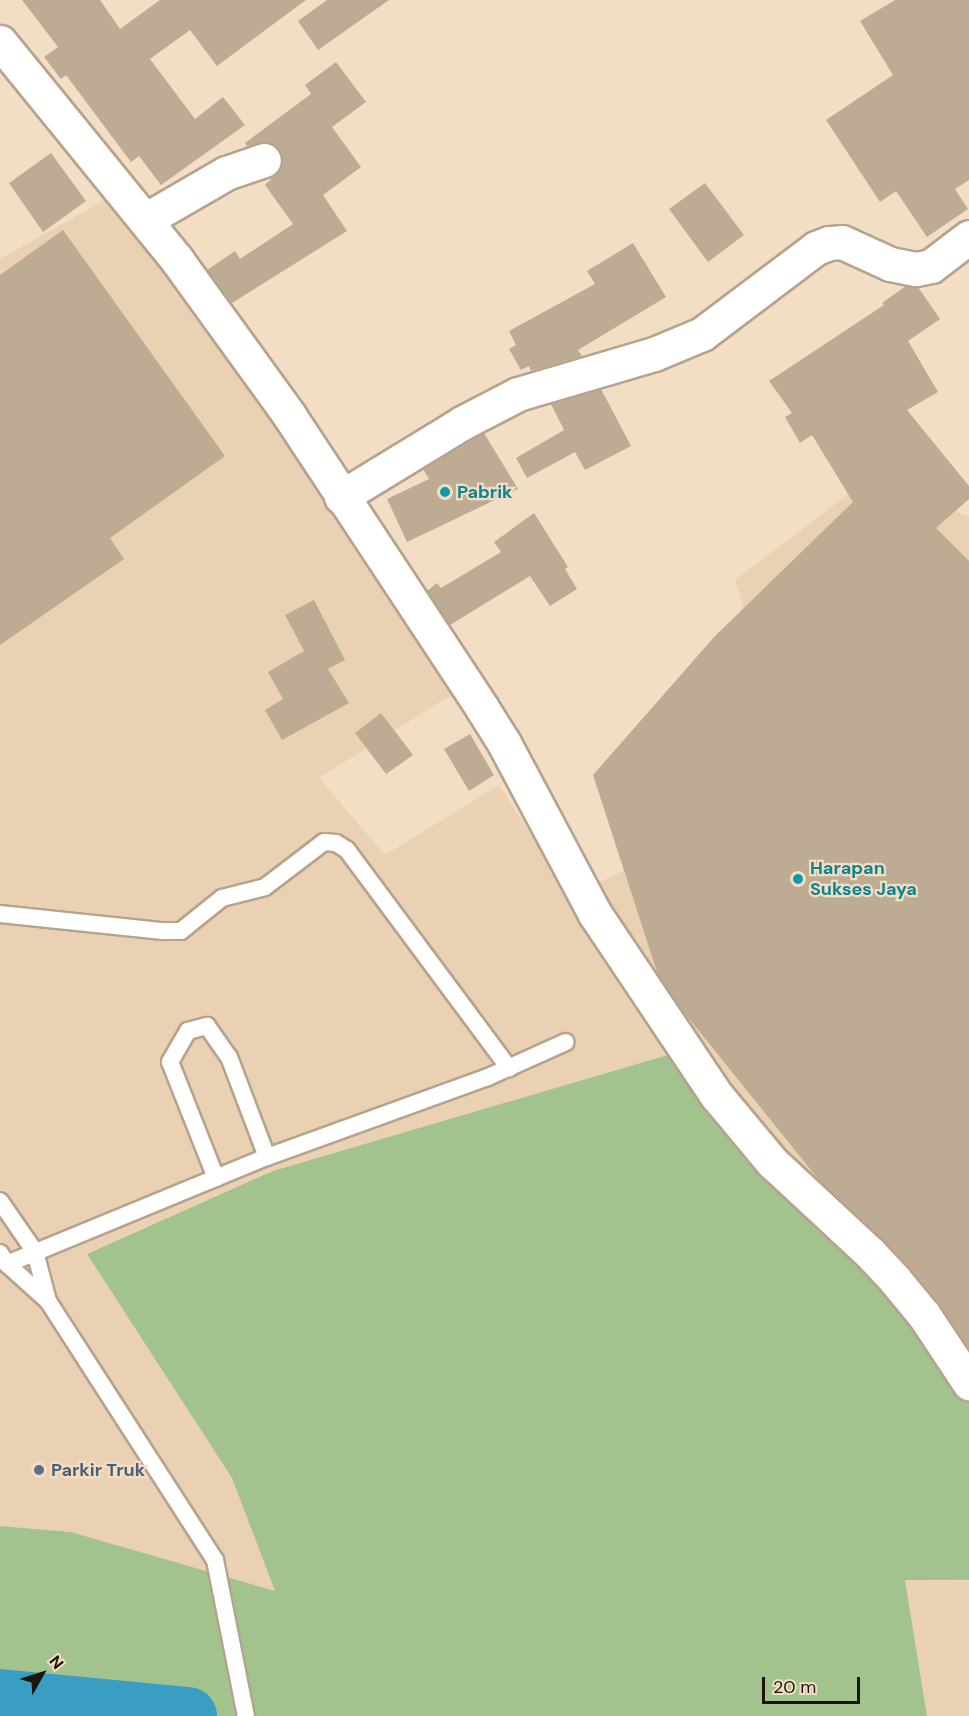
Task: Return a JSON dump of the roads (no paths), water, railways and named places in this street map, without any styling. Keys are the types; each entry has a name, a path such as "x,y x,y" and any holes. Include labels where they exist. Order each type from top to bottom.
{"street":[{"path":"0,42 145,220 238,342 290,415 341,497 504,743 595,914 717,1096 772,1162 870,1253 895,1280 924,1315 969,1383"},
{"path":"145,220 226,173 264,160"},
{"path":"341,497 462,423 518,394 654,354 702,333 816,249 830,243 842,242 890,264 916,269 931,266 969,237"}],"lane":[{"path":"0,914 163,931 182,930 222,898 265,887 324,842 336,843 348,850 509,1068"},
{"path":"216,1178 170,1062 188,1031 207,1026 229,1057 267,1157"},
{"path":"4,1258 34,1252 267,1157 509,1068 566,1042"},
{"path":"0,1201 34,1252 48,1300"},
{"path":"4,1258 48,1300 215,1560 246,1716"}],"waterway":[{"path":"0,1698 188,1716"}],"place":[{"name":"Pabrik","path":"445,492"},
{"name":"Harapan Sukses Jaya","path":"798,879"},
{"name":"Parkir Truk","path":"39,1470"}]}
